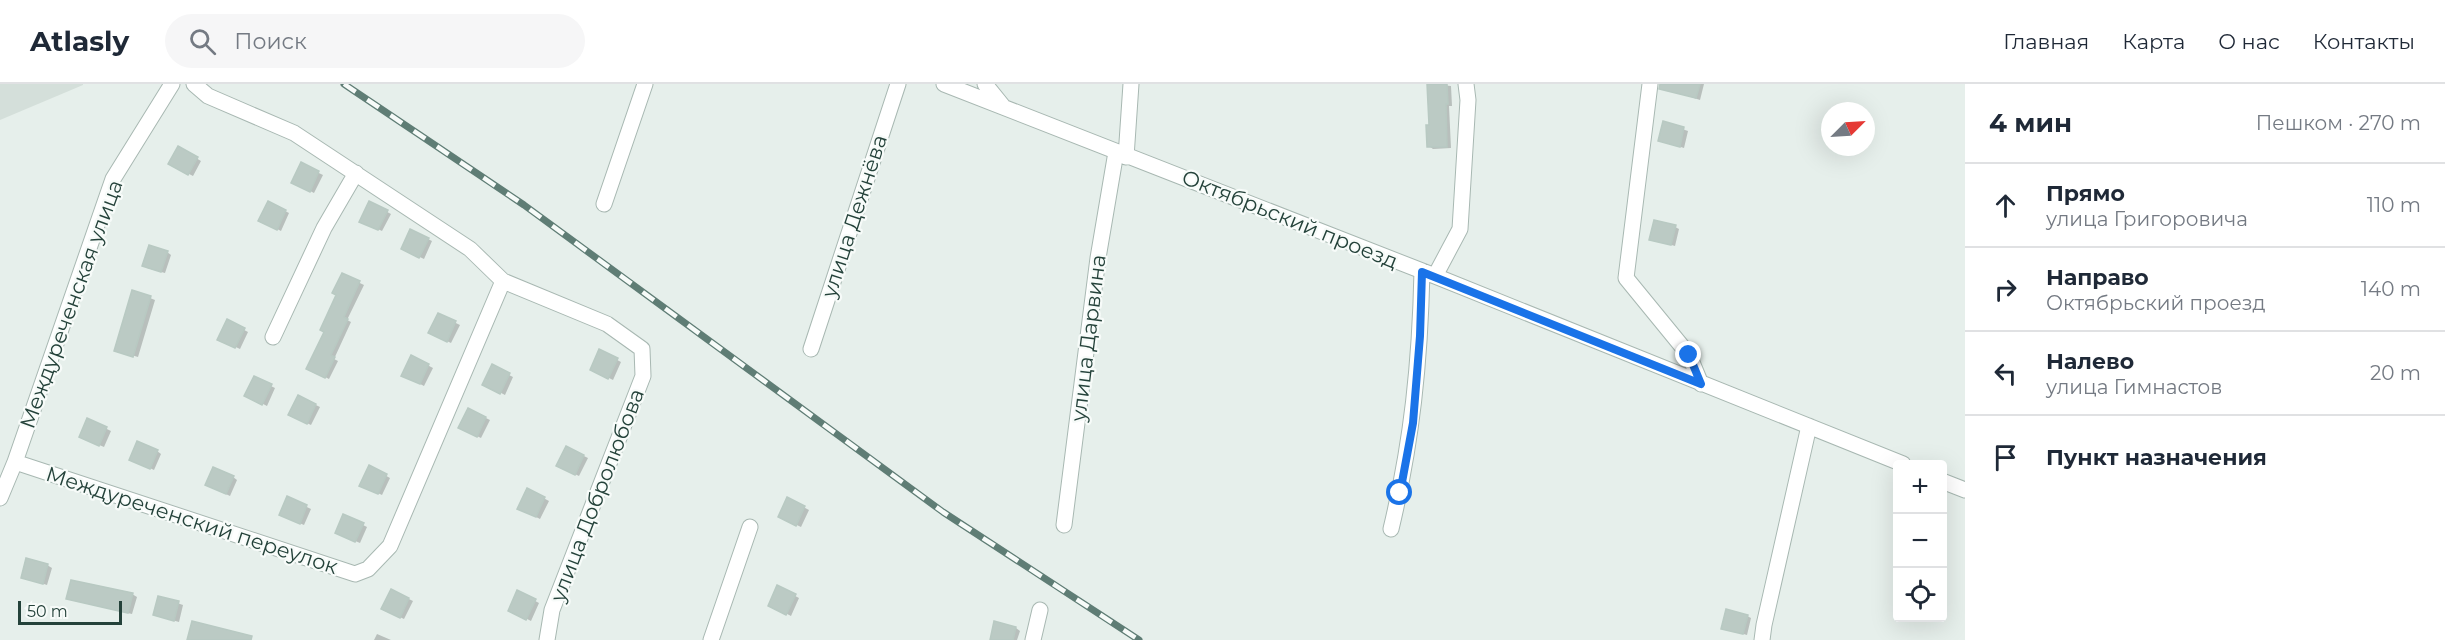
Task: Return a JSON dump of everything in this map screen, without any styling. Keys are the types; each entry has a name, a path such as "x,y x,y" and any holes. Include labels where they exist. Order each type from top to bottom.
{"street":[{"name":"Междуреченская улица","path":"0,498 15,462 113,179 172,84"},
{"path":"194,84 208,96 294,133 470,249 503,280"},
{"path":"604,204 645,84"},
{"name":"улица Дежнёва","path":"811,349 898,84"},
{"name":"Октябрьский проезд","path":"944,84 1429,274 1893,461"},
{"path":"985,84 1002,106"},
{"name":"улица Дарвина","path":"1064,525 1098,258 1121,154 1131,84"},
{"path":"1391,529 1413,423 1420,336 1429,274 1460,229 1468,100 1466,84"},
{"path":"1650,84 1626,278 1689,355 1701,384"},
{"path":"273,337 324,228 356,173"},
{"name":"Междуреченский переулок","path":"15,462 356,574 368,569 390,546 503,280"},
{"name":"улица Добролюбова","path":"503,280 606,324 642,349 643,376 552,610 547,640"},
{"path":"1762,640 1809,426"},
{"path":"1947,483 1965,490"},
{"path":"711,640 750,527"},
{"path":"1033,640 1040,610"}],"shaded area":[{"path":"0,84 83,84 83,85 0,120"}],"building":[{"path":"1427,84 1447,84 1447,147 1427,147 1426,125 1429,125"},
{"path":"1660,84 1700,84 1696,98 1659,89"},
{"path":"1663,121 1684,127 1680,147 1658,141"},
{"path":"178,146 198,157 188,175 168,164"},
{"path":"301,162 319,171 310,192 291,183"},
{"path":"268,201 286,210 277,230 258,221"},
{"path":"369,201 388,210 378,230 359,222"},
{"path":"1654,220 1676,225 1671,245 1649,240"},
{"path":"410,229 429,238 419,258 401,249"},
{"path":"149,245 168,251 161,272 142,266"},
{"path":"342,273 360,281 344,317 348,319 331,355 335,357 325,378 306,369 324,332 320,330 336,295 332,293"},
{"path":"132,290 151,296 133,357 114,351"},
{"path":"438,313 456,321 447,342 428,333"},
{"path":"227,319 245,328 235,348 217,340"},
{"path":"599,349 618,358 608,379 590,370"},
{"path":"411,355 429,364 420,384 401,376"},
{"path":"492,364 510,373 500,394 482,385"},
{"path":"254,376 272,384 262,405 244,396"},
{"path":"298,395 316,404 307,424 288,415"},
{"path":"468,408 486,417 477,437 458,428"},
{"path":"87,418 107,427 99,446 79,437"},
{"path":"137,441 158,450 150,469 129,460"},
{"path":"566,446 584,455 575,475 556,466"},
{"path":"369,465 387,474 378,494 359,486"},
{"path":"213,467 234,476 226,494 205,485"},
{"path":"527,488 545,497 536,517 517,509"},
{"path":"287,496 307,505 300,524 279,515"},
{"path":"787,497 805,506 796,526 778,517"},
{"path":"343,514 364,523 355,542 335,533"},
{"path":"26,558 48,564 43,584 21,578"},
{"path":"71,580 133,593 128,613 66,599"},
{"path":"777,585 796,594 786,615 768,606"},
{"path":"391,589 409,598 400,618 381,609"},
{"path":"517,590 536,599 526,620 508,611"},
{"path":"158,596 179,601 174,621 153,615"},
{"path":"1726,609 1748,615 1743,634 1721,629"},
{"path":"192,621 252,636 251,640 187,640"},
{"path":"994,621 1016,627 1013,640 990,640"}],"railway":[{"path":"344,84 524,205 943,512 1139,640"}],"route":[{"path":"1400,493 1413,423 1420,336 1422,272 1701,384 1689,355"}]}
